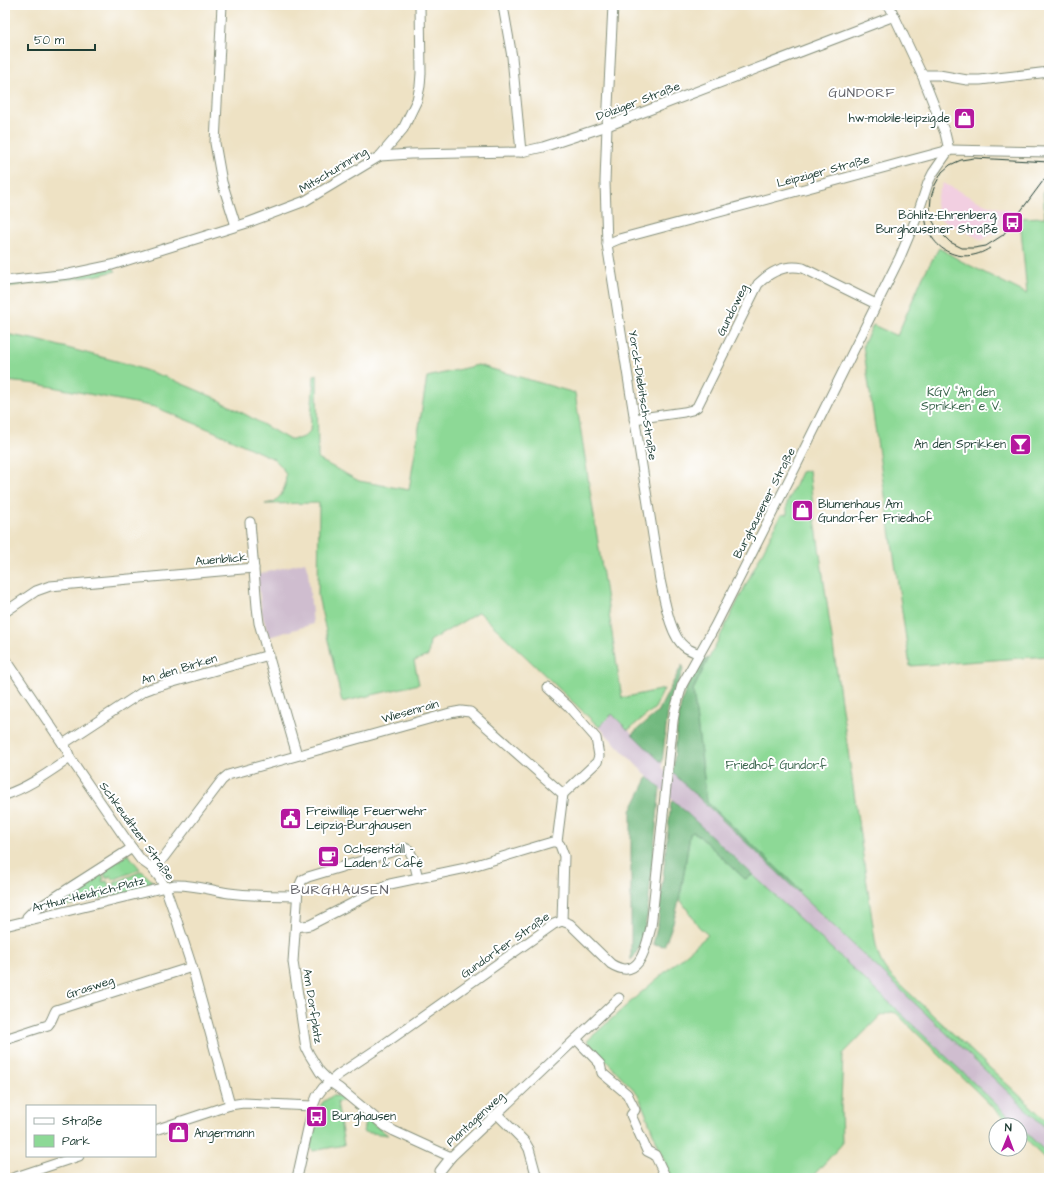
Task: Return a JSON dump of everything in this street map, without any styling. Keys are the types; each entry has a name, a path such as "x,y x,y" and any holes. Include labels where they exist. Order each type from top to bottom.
{"street":[{"path":"222,5 215,143 222,182 236,226"},
{"name":"Mitschurinring","path":"5,281 69,274 112,265 236,226 297,205 380,156 403,129 417,100 421,73 420,5"},
{"name":"Yorck-Diebitsch-Straße","path":"613,5 605,182 606,244 660,580 665,603 670,621 679,640 684,646 699,654"},
{"path":"503,6 512,57 521,152"},
{"path":"891,8 922,75 945,133 949,150"},
{"name":"Dölziger Straße","path":"380,156 521,152 543,147 607,126 891,8"},
{"path":"922,75 939,75 967,80 980,80 1049,72"},
{"name":"Leipziger Straße","path":"606,244 619,239 949,150 1049,152"},
{"name":"Burghausener Straße","path":"656,883 673,721 682,685 715,626 902,252 933,173 949,150"},
{"name":"Gundoweg","path":"634,420 684,412 697,407 758,284 766,276 776,271 795,266 803,268 876,304"},
{"path":"250,522 254,568"},
{"name":"Auenblick","path":"5,612 36,590 43,588 254,568 259,623 297,755"},
{"name":"An den Birken","path":"63,744 144,691 269,655"},
{"name":"Schkeuditzer Straße","path":"5,658 63,744 70,758 132,848 141,860 151,867 165,887 192,967 230,1105"},
{"path":"548,688 568,706 596,738 598,756 597,762 564,794 557,842 560,845 564,856 562,921"},
{"name":"Wiesenrain","path":"151,867 158,864 164,857 222,780 228,775 450,713 462,711 470,712 564,794"},
{"path":"5,795 21,789 70,758"},
{"path":"296,927 310,925 390,884 466,868 552,842 557,842"},
{"name":"Arthur-Heidrich-Platz","path":"132,848 36,908 27,917 27,921 174,885 187,884 230,893 297,896"},
{"name":"Am Dorfplatz","path":"330,1082 320,1072 306,1048 294,962 297,896 300,884 302,880 308,877 404,848 409,850 413,858 418,878"},
{"name":"Gundorfer Straße","path":"297,1178 312,1106 323,1088 338,1075 554,924 562,921 570,924 617,968 624,970 631,969 640,961 651,927 656,883"},
{"path":"5,926 27,921"},
{"name":"Grasweg","path":"5,1039 48,1025 56,1010 192,967"},
{"name":"Plantagenweg","path":"330,1082 340,1088 385,1126 403,1136 451,1157 498,1115 619,998"},
{"path":"576,1039 600,1064 602,1073 627,1094 635,1110 631,1115 647,1151 655,1155 666,1178"},
{"path":"156,1130 230,1105 243,1103 312,1106"},
{"path":"498,1115 530,1149 537,1178"},
{"path":"13,1178 76,1157"},
{"path":"439,1178 440,1171 451,1157"}],"shaded area":[{"path":"943,183 982,203 1013,212 999,230 982,240 940,219 937,212 936,203"},
{"path":"305,562 308,571 313,624 269,637 262,614 257,575"},
{"path":"612,714 662,763 662,767 672,778 673,773 1049,1131 1049,1155 1028,1135 1028,1117 1010,1117 648,777 599,727"}],"green space":[{"name":"KGV \"An den Sprikken\" e. V.","path":"1049,183 1049,656 910,666 863,345 873,325 897,336 923,276 939,248 961,261 1027,294 1020,218 1045,217 1043,192"},
{"path":"113,268 116,271 94,276 5,287 5,284"},
{"path":"5,334 37,340 124,363 171,379 213,397 288,439 304,437 310,431 314,376 317,375 318,459 359,481 409,490 427,377 478,365 575,393 622,698 664,689 655,708 628,730 612,714 599,727 479,612 430,641 428,656 414,661 419,684 342,702 318,596 319,503 265,504 274,502 281,495 285,486 286,475 282,467 274,459 213,431 155,407 37,384 5,381"},
{"name":"Friedhof Gundorf","path":"809,470 874,933 879,956 883,966 891,976 1049,1123 1049,1131 798,892 800,890 707,802 693,690 781,515 787,514 787,503 801,472"},
{"path":"708,658 693,690 707,802 800,890 798,892 673,773 677,729 683,696 702,659"},
{"path":"682,665 683,670 668,710 662,763 632,734 658,712"},
{"path":"648,777 660,788 647,917 637,952 631,960 631,811"},
{"path":"674,801 753,875 745,879 697,834 693,832 690,834 678,905 664,946 653,944 658,924 671,802"},
{"path":"693,832 697,834 745,879 753,875 1010,1117 1003,1117 896,1013 891,1012 880,1016 843,1054 841,1104 842,1144 811,1178 671,1178 638,1094 587,1041 708,935 699,927 680,899 690,834"},
{"path":"128,854 140,869 113,880 111,876 106,878 103,870"},
{"path":"100,871 104,879 102,880 103,882 107,881 111,896 45,911 44,908"},
{"path":"142,871 153,882 147,888 114,896 111,889 116,887 114,883"},
{"path":"332,1096 340,1096 345,1100 337,1102 344,1145 313,1151 310,1148 321,1105"},
{"path":"354,1109 388,1135 363,1132 365,1122 353,1110"},
{"path":"1028,1135 1049,1155 1049,1163 1028,1142"}],"tram line":[{"path":"1049,162 974,158 961,160 950,165 942,172 935,185 931,197 931,218 938,230 950,242 962,248 986,246 1003,235 1049,175"},
{"path":"925,212 927,225 931,236 946,251 956,255 967,256 979,254 990,248"}],"place":[{"name":"hw-mobile-leipzig.de","path":"965,118"},
{"name":"Böhlitz-Ehrenberg, Burghausener Straße","path":"1013,222"},
{"name":"An den Sprikken","path":"1021,444"},
{"name":"Blumenhaus Am Gundorfer Friedhof","path":"803,511"},
{"name":"Freiwillige Feuerwehr Leipzig-Burghausen","path":"291,818"},
{"name":"Ochsenstall - Laden & Café","path":"329,856"},
{"name":"Burghausen","path":"316,1116"},
{"name":"Angermann","path":"178,1133"}],"district":[{"name":"GUNDORF","path":"862,92"},
{"name":"BURGHAUSEN","path":"340,889"}]}
